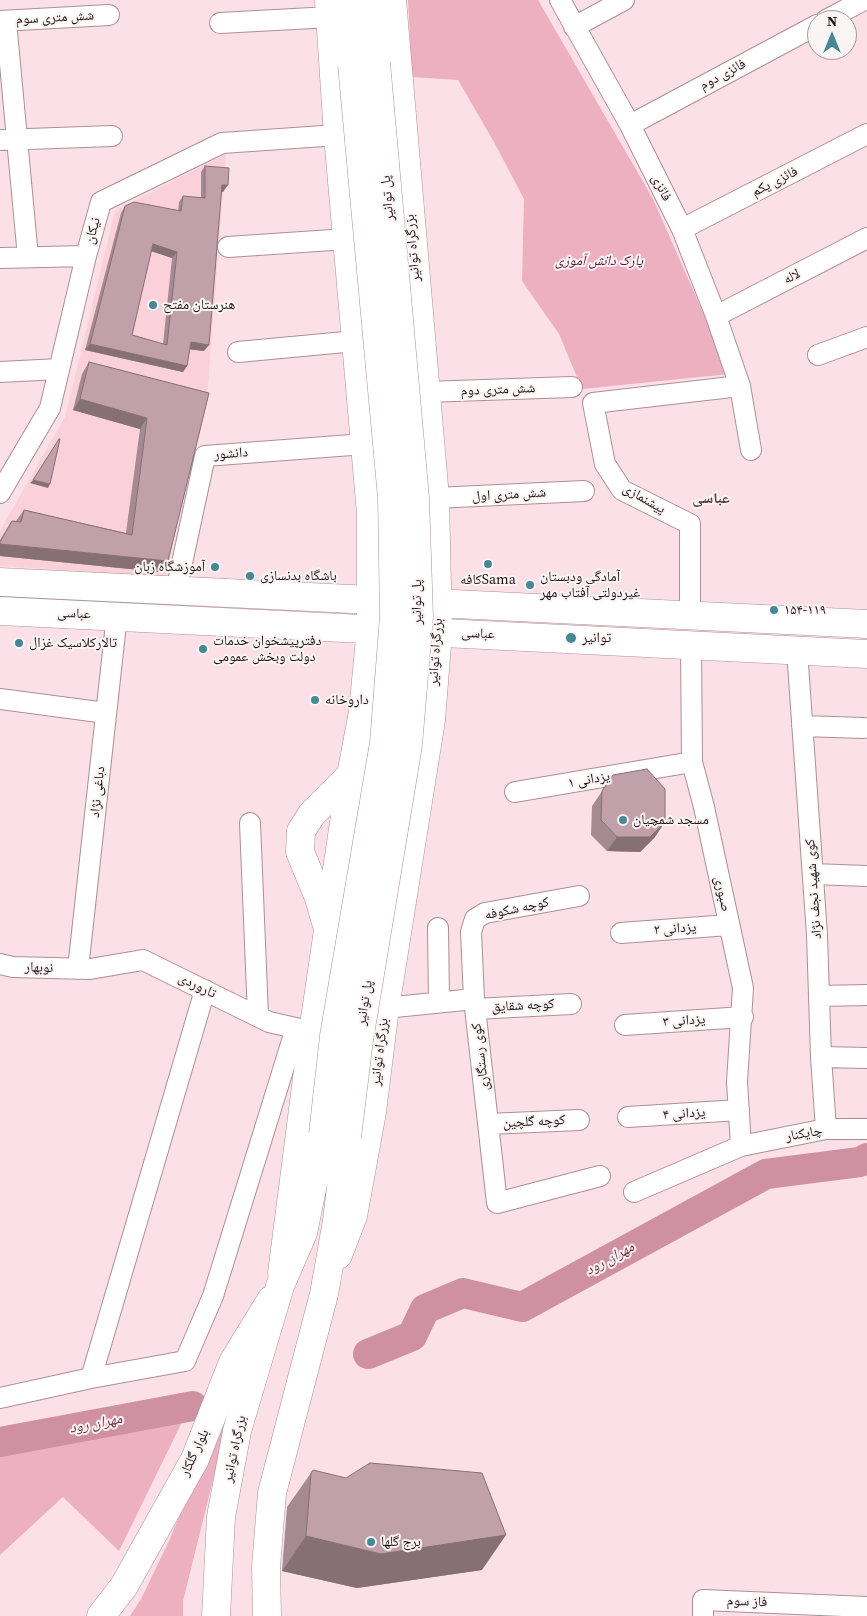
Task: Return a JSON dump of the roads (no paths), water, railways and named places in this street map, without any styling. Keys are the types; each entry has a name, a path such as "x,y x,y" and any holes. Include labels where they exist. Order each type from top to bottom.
{"main road":[{"path":"364,64 373,0"},
{"name":"بزرگراه توانیر","path":"324,1294 353,1216 372,1112 385,1008 431,720 438,632 435,506 392,0"},
{"path":"335,6 364,64"},
{"name":"بزرگراه توانیر","path":"280,1286 304,1030 328,932 351,775 363,712 371,628 371,514 338,135 335,6"},
{"name":"پل توانیر","path":"335,1136 334,1036 384,743 394,616 392,498 364,64"},
{"path":"371,514 384,525 403,528 421,525 435,506"},
{"name":"عباسى","path":"0,582 867,624"},
{"name":"عباسى","path":"0,611 117,615 867,654"},
{"path":"363,712 378,704 400,702 419,709 431,720"},
{"path":"328,932 319,898 300,852 301,831 312,814 351,775"},
{"name":"بزرگراه توانیر","path":"216,1616 221,1517 236,1441 280,1286 303,1233 335,1136"},
{"name":"بزرگراه توانیر","path":"267,1616 266,1567 272,1493 324,1294 337,1221 335,1136"},
{"name":"بلوار گلکار","path":"101,1616 124,1586 195,1459 233,1362 280,1286"}],"street":[{"name":"فائزی","path":"560,0 630,125 682,229 716,316 740,386 751,450"},
{"path":"574,27 624,0"},
{"path":"845,10 864,0"},
{"path":"220,23 335,6"},
{"name":"شش متری سوم","path":"3,21 110,15"},
{"path":"3,21 9,140 28,257"},
{"name":"فائزی دوم","path":"630,125 807,30"},
{"name":"فائزی یکم","path":"682,229 867,134"},
{"name":"نیکان","path":"0,493 50,408 86,256 101,202 222,143 338,135"},
{"path":"9,140 112,136"},
{"name":"لاله","path":"716,316 867,238"},
{"path":"228,247 347,239"},
{"path":"0,258 86,256"},
{"path":"818,355 867,337"},
{"path":"238,352 356,342"},
{"path":"0,372 59,369"},
{"name":"پیشنمازی","path":"690,616 690,524 622,490 605,464 593,403 740,386"},
{"name":"شش متری دوم","path":"425,392 572,387"},
{"name":"دانشور","path":"176,591 205,456 365,444"},
{"name":"شش متری اول","path":"435,506 584,491"},
{"name":"دباغی نژاد","path":"78,969 117,615"},
{"name":"صبوری","path":"691,644 692,762 704,807 743,988 743,1017 737,1082 741,1146"},
{"name":"کوی شهید نجف نژاد","path":"797,650 813,874 826,1129"},
{"path":"0,699 106,713"},
{"path":"802,726 864,728"},
{"name":"یزدانی ۱","path":"515,792 692,762"},
{"path":"250,823 258,1016"},
{"path":"813,874 867,876"},
{"name":"کوچه شکوفه","path":"475,1004 471,932 475,919 485,913 579,896"},
{"name":"یزدانی ۲","path":"621,933 729,925"},
{"path":"438,928 439,1002"},
{"name":"تاروردی","path":"78,969 90,969 143,960 270,1022 304,1030"},
{"name":"نوبهار","path":"0,964 13,967 78,969"},
{"path":"91,1378 205,990"},
{"path":"820,996 867,995"},
{"path":"385,1008 439,1002 475,1004"},
{"name":"کوچه شقایق","path":"475,1004 571,1004"},
{"name":"کوی رستگاری","path":"475,1004 497,1203 600,1176"},
{"name":"یزدانی ۳","path":"625,1025 743,1017"},
{"path":"0,1398 91,1378 185,1361 213,1296 304,1030"},
{"path":"821,1057 867,1058"},
{"name":"یزدانی ۴","path":"628,1117 739,1110"},
{"name":"کوچه گلچین","path":"488,1124 579,1120"},
{"name":"چایکنار","path":"634,1192 741,1146 826,1129 867,1129"},
{"name":"فاز سوم","path":"703,1616 703,1600 867,1607"}],"waterway":[{"name":"مهران رود","path":"368,1354 412,1336 425,1309 463,1293 522,1307 766,1174 860,1162 867,1158"},
{"name":"مهران رود","path":"0,1442 193,1406"}],"place":[{"name":"هنرستان مفتح","path":"153,305"},
{"name":"کافهSama","path":"488,564"},
{"name":"آموزشگاه زبان","path":"215,567"},
{"name":"باشگاه بدنسازی","path":"250,576"},
{"name":"آمادگی ودبستان غیردولتی آفتاب مهر","path":"530,585"},
{"name":"۱۵۴-۱۱۹","path":"774,610"},
{"name":"توانیر","path":"571,638"},
{"name":"تالارکلاسیک غزال","path":"19,643"},
{"name":"دفترپیشخوان خدمات دولت وبخش عمومی","path":"203,649"},
{"name":"داروخانه","path":"315,700"},
{"name":"مسجد شمچیان","path":"623,820"},
{"name":"برج گلها","path":"371,1542"}],"district":[{"name":"عباسی","path":"711,499"}],"park label":[{"name":"پارک دانش آموزی","path":"599,261"}]}
